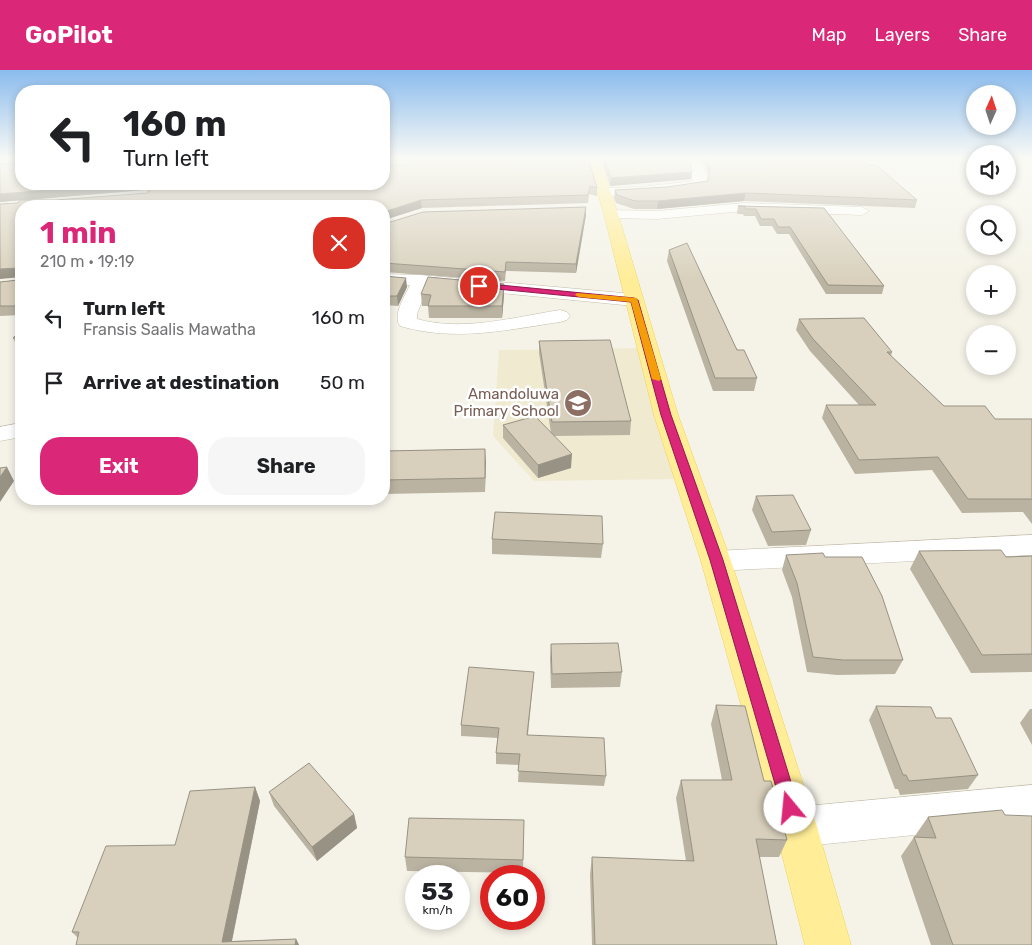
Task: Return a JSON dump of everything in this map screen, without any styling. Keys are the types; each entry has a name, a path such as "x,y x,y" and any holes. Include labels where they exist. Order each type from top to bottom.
{"main road":[{"path":"602,199 634,300 666,415 716,560 796,827 828,945"}],"street":[{"path":"603,206 621,199"},
{"path":"603,206 657,215 744,206 862,211"},
{"path":"390,279 421,280 634,300"},
{"path":"421,280 407,314 408,322 421,328 464,329 560,316"},
{"path":"0,434 15,431"},
{"path":"716,560 1032,545"},
{"path":"796,827 1032,804"}],"shaded area":[{"name":"Amandoluwa Primary School","path":"647,348 679,479 534,481 493,436 499,350"}],"building":[{"path":"460,199 421,200 390,210 390,200 56,200"},
{"path":"628,199 682,199 658,201 635,201"},
{"path":"889,199 916,199 917,200"},
{"path":"15,203 15,268 0,269 0,204"},
{"path":"745,206 824,208 884,286 828,285 790,227 778,227 774,219 761,219 756,209 746,209"},
{"path":"586,207 576,264 506,262 505,272 390,263 390,222 423,212"},
{"path":"687,243 737,350 744,350 757,378 715,378 669,250"},
{"path":"390,277 406,278 397,296 390,296"},
{"path":"428,277 504,284 502,306 428,306 431,295 421,294"},
{"path":"15,280 15,306 0,306 0,282"},
{"path":"864,318 892,352 887,352 944,406 985,406 995,419 1032,419 1032,500 968,499 938,457 859,460 826,405 876,405 813,339 799,319"},
{"path":"610,340 631,421 552,422 539,341"},
{"path":"535,416 572,454 538,465 503,425"},
{"path":"485,449 485,478 390,480 390,451"},
{"path":"7,467 0,477 0,468"},
{"path":"793,495 811,530 772,532 756,496"},
{"path":"495,512 602,516 603,544 492,539"},
{"path":"1001,550 1006,557 1032,556 1032,654 982,655 919,551"},
{"path":"823,553 825,557 862,557 882,596 903,660 843,660 813,657 797,583 786,555"},
{"path":"618,643 622,672 552,674 551,644"},
{"path":"469,667 534,672 527,735 604,738 606,776 518,771 520,754 496,753 499,728 461,725"},
{"path":"716,705 745,706 764,781 771,781 787,840 756,839 777,945 595,945 592,857 694,861 681,780 732,780"},
{"path":"876,706 931,707 936,718 951,718 978,775 909,781 906,775 903,775"},
{"path":"309,763 354,814 312,847 269,792"},
{"path":"255,787 222,942 296,939 295,945 76,945 79,932 72,932 106,846 175,845 190,791"},
{"path":"1002,810 1005,815 1032,816 1032,945 953,945 914,837 936,838 928,817"},
{"path":"409,818 524,820 523,860 405,857"}],"slow traffic":[{"path":"579,295 634,300 656,379"}],"place":[{"name":"Amandoluwa Primary School","path":"578,403"}],"route":[{"path":"479,286 634,300 666,415 716,560 790,808"}]}
